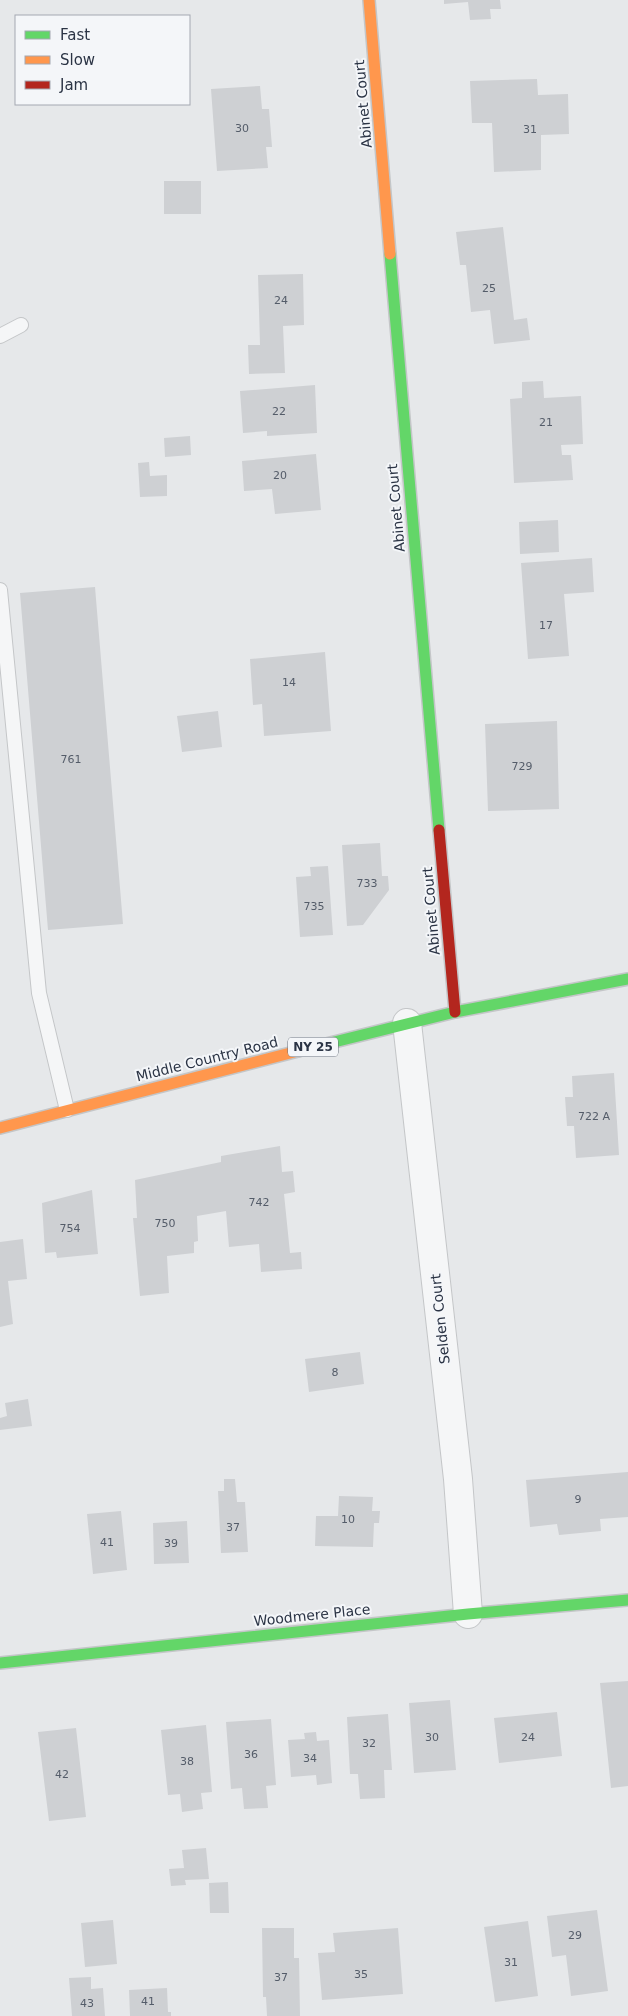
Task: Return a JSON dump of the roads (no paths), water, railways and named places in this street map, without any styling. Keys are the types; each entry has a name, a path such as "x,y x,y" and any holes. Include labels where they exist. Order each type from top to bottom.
{"street":[{"name":"Abinet Court","path":"369,0 455,1012"},
{"name":"Middle Country Road","path":"0,1128 455,1012 628,979"},
{"name":"Selden Court","path":"407,1024 457,1470 468,1614"},
{"name":"Woodmere Place","path":"0,1662 468,1614 628,1600"}],"lane":[{"path":"0,336 21,325"},
{"path":"0,590 39,994 67,1110"}]}
